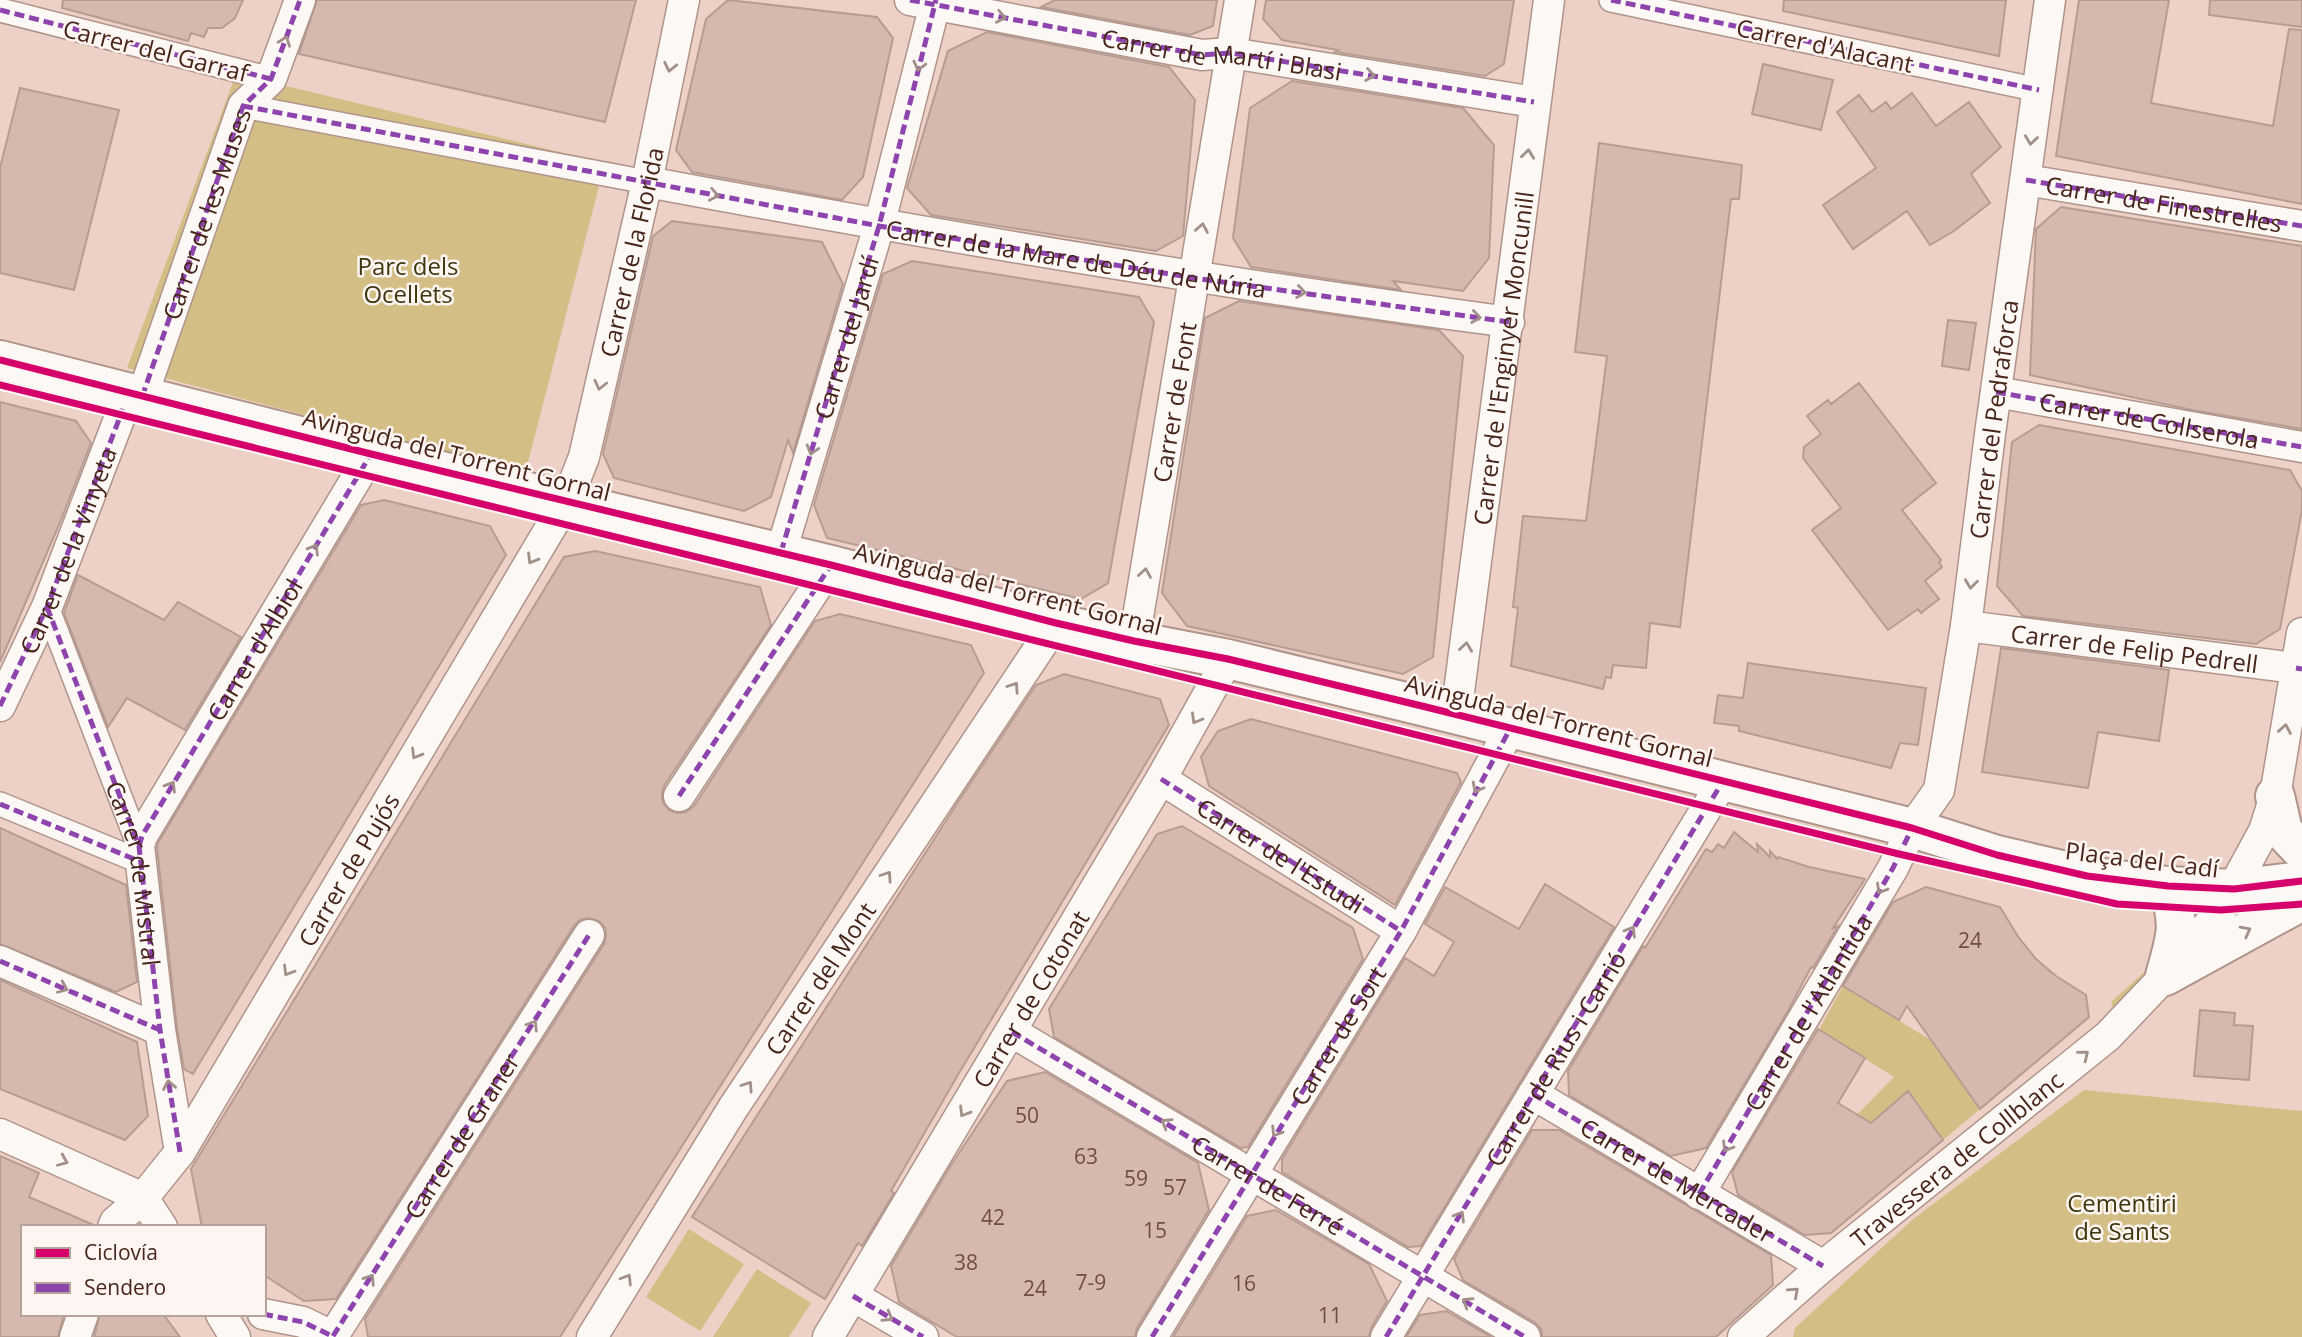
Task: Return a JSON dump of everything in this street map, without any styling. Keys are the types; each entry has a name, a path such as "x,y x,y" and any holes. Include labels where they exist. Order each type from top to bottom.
{"street":[{"name":"Carrer de les Muses","path":"135,395 243,106 271,79 300,0"},
{"name":"Carrer de la Florida","path":"567,500 583,457 647,182 684,0"},
{"name":"Carrer de Font","path":"1134,641 1240,0"},
{"name":"Carrer de l'Enginyer Moncunill","path":"1456,715 1549,0"},
{"name":"Carrer d'Alacant","path":"1611,0 2039,90"},
{"name":"Carrer del Pedraforca","path":"1912,828 1939,790 1966,626 2050,0"},
{"name":"Carrer de Martí i Blasi","path":"927,1 1202,55 1231,52 1535,102"},
{"name":"Carrer del Jardí","path":"782,552 878,226 927,1"},
{"name":"Carrer del Garraf","path":"0,10 271,79"},
{"path":"243,106 647,182"},
{"name":"Carrer de Finestrelles","path":"2026,180 2302,226"},
{"name":"Carrer de la Mare de Déu de Núria","path":"647,182 878,226 1194,278 1509,322"},
{"name":"Avinguda del Torrent Gornal","path":"0,360 371,454 782,552 1056,623 1228,659 1723,781 1912,828 2006,857"},
{"name":"Carrer de Collserola","path":"1996,392 2302,447"},
{"name":"Carrer de la Vinyeta","path":"0,706 47,607 135,395"},
{"name":"Carrer d'Albiol","path":"139,853 142,836 371,454"},
{"name":"Carrer de Pujós","path":"114,1225 143,1198 180,1152 567,500"},
{"path":"679,796 831,565"},
{"name":"Carrer de Mistral","path":"47,607 139,853 160,1030 180,1152"},
{"name":"Carrer del Mont","path":"592,1337 733,1108 1056,623"},
{"name":"Carrer de Felip Pedrell","path":"1966,626 2299,669"},
{"path":"2234,889 2264,831 2275,796 2299,669 2302,633"},
{"name":"Carrer de Cotonat","path":"828,1337 1012,1032 1161,779 1228,659"},
{"name":"Carrer de Sort","path":"1152,1337 1250,1173 1401,931 1510,729"},
{"name":"Carrer de l'Estudi","path":"1161,779 1401,931"},
{"name":"Carrer de Rius i Carrió","path":"1386,1337 1723,781"},
{"path":"2275,796 2283,831 2302,851"},
{"path":"0,804 139,853"},
{"name":"Carrer de l'Atlàntida","path":"1699,1194 1886,880 1912,828"},
{"name":"Plaça del Cadí","path":"2006,857 2087,876 2168,886 2234,889 2221,911 2165,976"},
{"path":"2234,889 2302,881"},
{"path":"2165,976 2177,932 2175,908 2168,886"},
{"path":"2165,976 2302,901"},
{"name":"Carrer de Graner","path":"333,1336 589,935"},
{"path":"0,961 160,1030"},
{"name":"Travessera de Collblanc","path":"1743,1337 1823,1266 2108,1036 2165,976"},
{"name":"Carrer de Ferré","path":"1012,1032 1525,1337"},
{"name":"Carrer de Mercader","path":"1532,1094 1823,1266"},
{"path":"0,1134 143,1198 161,1225"},
{"path":"853,1296 923,1337"},
{"path":"266,1315 303,1322 333,1336"},
{"path":"75,1337 82,1316"},
{"path":"221,1316 235,1337"}],"green space":[{"name":"Parc dels Ocellets","path":"236,74 605,163 525,474 127,368"},
{"path":"2165,956 2114,1010 2111,1002"},
{"path":"1843,986 1929,1039 1980,1109 1943,1140 1811,1175 1839,1133 1894,1077 1819,1030"},
{"name":"Cementiri de Sants","path":"2084,1090 2302,1111 2302,1337 1793,1337 1795,1328 1912,1220"},
{"path":"689,1229 744,1264 700,1331 646,1297"},
{"path":"757,1269 811,1303 789,1337 713,1337"}],"building":[{"path":"63,0 243,0 235,18 222,28 208,28 204,37 191,33 188,41 62,8"},
{"path":"317,0 636,0 605,122 299,54"},
{"path":"728,0 877,17 893,38 863,177 842,200 692,172 676,150 706,19"},
{"path":"1055,0 1217,0 1213,26 1190,35 1041,7"},
{"path":"1266,0 1514,0 1504,64 1485,76 1335,52 1338,50 1282,40 1263,19"},
{"path":"1784,0 2006,0 1999,56 1783,11"},
{"path":"2079,0 2169,0 2151,103 2273,126 2289,29 2302,30 2302,204 2056,156"},
{"path":"2210,0 2302,0 2302,27 2209,15"},
{"path":"987,32 1169,67 1195,100 1183,236 1156,251 931,215 907,188 948,51"},
{"path":"1763,64 1833,80 1821,130 1752,114"},
{"path":"1292,81 1463,108 1494,145 1489,258 1463,291 1393,281 1401,290 1251,267 1233,238 1250,108"},
{"path":"20,88 119,110 74,290 0,273 0,168"},
{"path":"1912,93 1936,126 1969,102 2001,147 1971,174 1990,203 1954,231 1930,245 1907,211 1853,249 1823,205 1876,168 1837,112 1859,95 1872,112 1886,102 1891,109"},
{"path":"1599,143 1742,165 1739,199 1731,199 1680,627 1650,623 1646,668 1613,665 1611,678 1606,677 1603,689 1511,666 1518,608 1513,607 1523,516 1586,521 1607,356 1575,352"},
{"path":"2061,207 2302,246 2302,429 2192,410 2030,375 2036,229"},
{"path":"672,221 822,242 843,284 793,453 788,440 771,497 744,511 614,478 603,454 653,236"},
{"path":"912,261 1139,297 1154,322 1108,583 1081,599 827,538 814,505 883,274"},
{"path":"1239,301 1439,330 1463,356 1433,657 1403,674 1187,626 1162,593 1205,318"},
{"path":"1948,320 1976,323 1969,370 1942,366"},
{"path":"1859,383 1936,483 1902,510 1941,560 1939,562 1942,567 1925,581 1939,599 1921,613 1918,609 1888,630 1812,530 1841,508 1803,458 1804,447 1821,434 1807,416 1828,400 1831,404"},
{"path":"0,402 76,421 91,443 0,662"},
{"path":"2039,425 2290,470 2302,491 2302,510 2280,629 2256,644 2023,616 1997,586 2012,442"},
{"path":"384,500 490,526 506,555 193,1074 184,1069 177,1028 158,843 361,505"},
{"path":"595,551 760,587 771,625 664,786 663,803 669,810 677,813 686,812 694,806 815,621 840,614 971,645 984,673 560,1337 368,1337 365,1319 604,944 605,928 599,921 589,918 580,920 574,926 336,1299 304,1301 266,1276 266,1225 202,1225 191,1169 564,557"},
{"path":"78,575 164,620 178,602 241,637 185,730 127,698 108,727 64,613"},
{"path":"2001,648 2169,670 2159,741 2098,732 2088,788 1982,772"},
{"path":"1748,663 1926,688 1918,745 1900,743 1891,768 1739,731 1739,726 1714,723 1718,695 1743,698"},
{"path":"1064,674 1160,699 1169,725 959,1073 891,1191 894,1193 862,1246 858,1243 825,1299 692,1217 1036,685"},
{"path":"1251,719 1457,773 1461,782 1395,905 1209,786 1201,757 1218,731"},
{"path":"1182,826 1353,928 1363,959 1248,1147 1241,1148 1054,1037 1049,1009 1157,834"},
{"path":"0,828 126,885 137,982 116,992 0,944"},
{"path":"1734,832 1758,852 1757,844 1770,857 1770,851 1777,859 1778,857 1865,879 1833,928 1838,926 1813,968 1811,967 1788,1011 1706,1148 1671,1156 1569,1095 1568,1071 1643,946 1645,948 1706,849 1712,852 1718,844 1724,848"},
{"path":"1545,884 1614,927 1421,1246 1408,1247 1282,1172 1282,1159 1405,958 1434,976 1454,942 1425,924 1445,887 1519,929"},
{"path":"1926,887 2000,907 2036,959 2056,976 2086,995 2089,1017 1980,1109 1907,1006 1899,1020 1843,986 1893,902"},
{"path":"0,980 137,1042 148,1116 125,1140 0,1089"},
{"path":"2200,1010 2235,1013 2234,1025 2253,1026 2249,1080 2194,1076"},
{"path":"1818,1029 1865,1058 1838,1103 1871,1123 1908,1091 1943,1140 1831,1233 1805,1235 1738,1195 1732,1172"},
{"path":"1045,1072 1198,1163 1209,1210 1137,1328 1135,1337 957,1337 899,1302 891,1266 951,1165 1007,1081"},
{"path":"1532,1130 1559,1130 1771,1255 1773,1285 1716,1337 1542,1337 1541,1329 1534,1322 1463,1280 1454,1259"},
{"path":"0,1156 39,1173 29,1197 94,1225 21,1225 21,1316 63,1316 58,1337 0,1337"},
{"path":"1276,1210 1369,1264 1387,1301 1371,1328 1369,1337 1173,1337 1247,1216"},
{"path":"1447,1311 1491,1337 1406,1337 1420,1315"},
{"path":"99,1316 164,1316 180,1337 94,1337"}],"marked path":[{"path":"142,397 243,106 271,79 300,0"},
{"path":"910,0 1202,55 1231,53 1534,102"},
{"path":"781,552 879,226 936,0"},
{"path":"1611,0 2039,90"},
{"path":"0,10 271,79"},
{"path":"243,106 879,226 1194,278 1509,322"},
{"path":"2026,180 2302,226"},
{"path":"1996,392 2302,447"},
{"path":"0,706 47,607 123,409"},
{"path":"139,846 142,836 371,454"},
{"path":"679,796 831,565"},
{"path":"47,607 139,846 160,1030 180,1152"},
{"path":"2296,668 2302,669"},
{"path":"1152,1337 1401,931 1510,729"},
{"path":"1161,779 1401,931"},
{"path":"1386,1337 1723,781"},
{"path":"0,804 139,861"},
{"path":"1699,1194 1893,868 1912,828"},
{"path":"333,1336 589,935"},
{"path":"0,961 160,1030"},
{"path":"1012,1032 1525,1337"},
{"path":"1533,1094 1823,1266"},
{"path":"853,1296 923,1337"},
{"path":"266,1315 303,1322 334,1337"}],"cycle path":[{"path":"0,360 1056,623 1228,659 1426,707 1912,828 1997,855 2087,876 2168,886 2234,889 2302,881"},
{"path":"0,385 1899,854 2117,904 2221,910 2302,904"}]}
